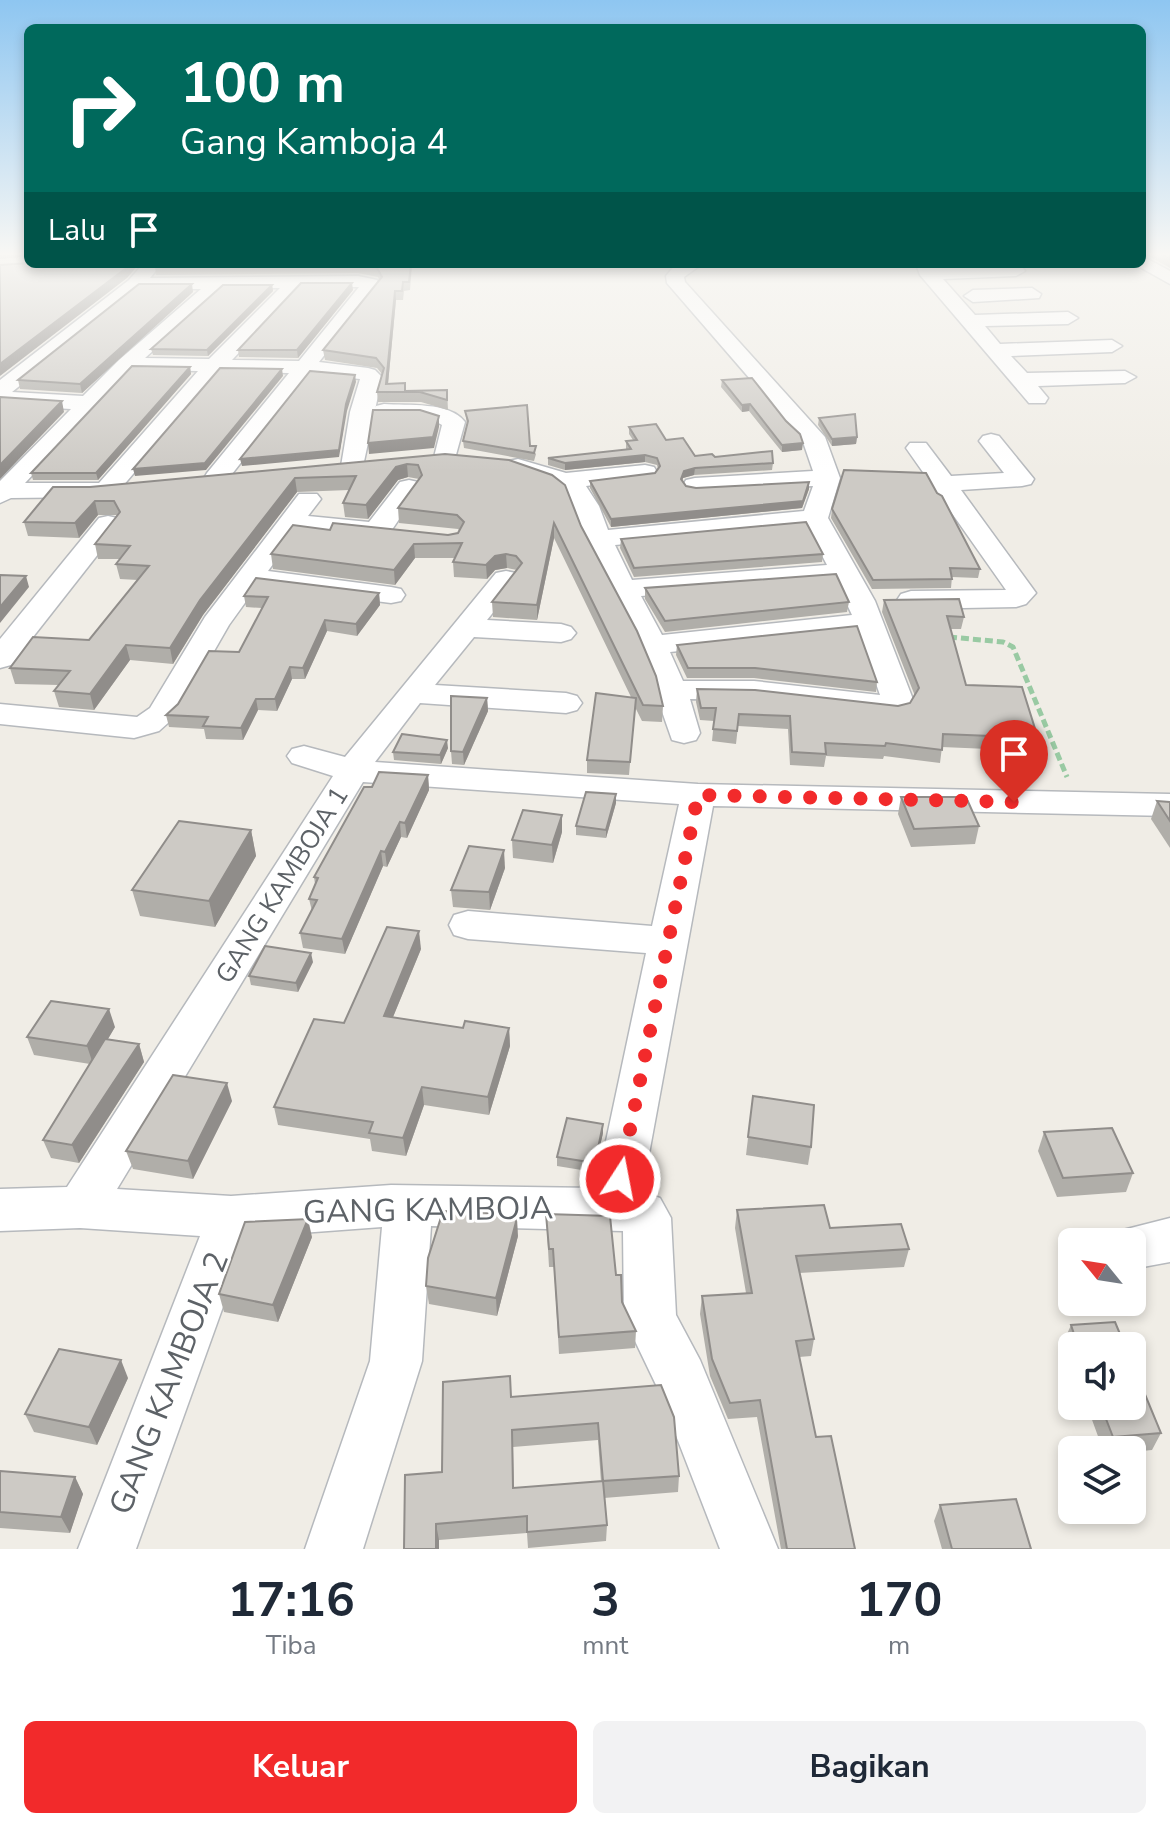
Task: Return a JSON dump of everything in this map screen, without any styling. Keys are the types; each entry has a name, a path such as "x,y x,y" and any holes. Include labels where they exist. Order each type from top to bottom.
{"street":[{"path":"0,391 82,326"},
{"path":"2,493 126,364 169,326"},
{"path":"107,489 213,367 253,326"},
{"path":"216,478 337,326"},
{"path":"674,691 710,687 896,706 898,702 865,611 815,518 828,478 813,437 715,326"},
{"path":"975,326 1037,398"},
{"path":"995,350 1112,346"},
{"path":"126,364 304,367 368,374 371,377 361,412 363,465 323,467"},
{"path":"1022,380 1125,377"},
{"path":"0,398 90,403"},
{"path":"361,412 422,413 449,419 454,422 458,459 563,481 645,472"},
{"path":"941,484 1022,479 991,441"},
{"path":"654,645 865,611 1016,598 1021,595 918,448"},
{"path":"187,481 256,473"},
{"path":"695,485 828,478"},
{"path":"563,481 579,493 597,539 654,645 674,691 684,733"},
{"path":"2,493 142,485"},
{"path":"376,531 409,487"},
{"path":"0,714 134,728 148,724 162,714 215,623 299,511 376,531 405,534"},
{"path":"597,539 815,518"},
{"path":"0,659 108,524"},
{"path":"622,589 844,572"},
{"path":"249,577 391,595"},
{"name":"GANG KAMBOJA 1","path":"80,1207 369,745 506,579"},
{"path":"466,628 561,633"},
{"path":"412,693 566,703"},
{"path":"304,756 354,771 698,795 1170,805"},
{"path":"615,1209 698,795"},
{"path":"468,925 667,941"},
{"name":"GANG KAMBOJA","path":"0,1210 80,1207 231,1217 391,1206 489,1205 615,1209 643,1213 647,1218 650,1318 681,1378 749,1549"},
{"path":"334,1549 396,1361 408,1208"},
{"name":"GANG KAMBOJA 2","path":"107,1549 231,1217"},
{"path":"1146,1244 1170,1240"}],"path":[{"path":"947,637 1003,642 1013,647 1078,804"}],"building":[{"path":"0,326 50,326 0,364"},
{"path":"86,326 145,326 80,384 18,380"},
{"path":"177,326 231,326 207,350 151,349"},
{"path":"260,326 316,326 297,350 238,350"},
{"path":"342,326 392,326 386,384 405,383 405,391 447,390 447,400 420,392 377,392 384,368 376,358 323,350"},
{"path":"132,366 190,367 96,473 31,473"},
{"path":"220,368 282,369 205,463 133,469"},
{"path":"310,371 355,375 346,404 339,450 240,459"},
{"path":"752,378 800,434 803,443 782,445 750,404 742,405 722,380"},
{"path":"0,397 62,401 0,465"},
{"path":"527,405 530,446 536,446 534,453 463,441 468,421 465,411"},
{"path":"373,410 420,410 439,416 433,437 368,443"},
{"path":"855,414 857,437 832,439 819,418"},
{"path":"656,424 666,440 683,438 695,456 772,451 773,463 684,471 681,479 686,486 809,482 803,501 611,519 590,481 655,473 660,466 657,458 645,455 565,463 548,458 631,449 626,441 637,440 629,427"},
{"path":"445,454 509,460 552,475 565,485 581,526 637,631 656,676 663,706 643,705 554,523 537,605 492,602 522,563 516,556 506,554 495,556 486,565 453,562 462,543 414,544 394,570 271,554 293,525 330,530 333,523 448,535 458,533 464,522 457,515 398,508 422,475 418,465 407,464 396,467 366,505 343,503 356,476 295,478 200,600 170,648 126,645 90,694 54,691 70,671 10,668 33,637 89,640 149,566 116,564 130,546 95,544 120,512 114,501 95,501 75,523 24,522 53,487 90,487"},
{"path":"844,470 926,473 942,496 980,569 950,568 952,579 873,580 832,509"},
{"path":"806,522 823,554 634,568 621,539"},
{"path":"836,574 849,602 665,621 645,588"},
{"path":"0,575 26,576 0,607"},
{"path":"256,578 379,593 356,624 325,620 303,668 290,667 275,699 256,699 241,728 203,726 208,717 166,715 178,704 209,651 239,652 268,597 244,596"},
{"path":"959,599 964,617 947,616 966,685 1022,687 1042,751 1000,750 996,739 991,736 943,734 942,750 886,743 885,746 825,743 826,754 792,752 790,716 739,714 737,731 713,729 716,708 701,708 697,689 755,690 898,706 910,703 919,688 884,600"},
{"path":"857,626 877,682 755,668 688,668 677,645"},
{"path":"596,693 636,698 630,762 587,760"},
{"path":"451,696 487,698 463,752 451,751"},
{"path":"402,734 447,740 440,755 393,752"},
{"path":"379,772 428,775 405,823 400,822 385,852 381,851 342,939 300,933 317,900 309,899 318,878 314,877 364,787 372,787"},
{"path":"586,792 616,794 606,830 576,826"},
{"path":"901,797 966,797 979,826 914,829"},
{"path":"1157,801 1170,802 1170,821"},
{"path":"523,810 562,815 552,845 512,840"},
{"path":"179,821 251,830 209,901 132,890"},
{"path":"469,846 504,850 489,892 451,890"},
{"path":"387,927 419,931 384,1016 463,1028 465,1021 509,1028 488,1097 422,1087 403,1138 369,1133 373,1122 274,1107 314,1019 344,1023"},
{"path":"265,946 311,953 296,983 249,976"},
{"path":"51,1001 109,1009 87,1046 27,1037"},
{"path":"105,1039 139,1044 72,1145 43,1140"},
{"path":"173,1075 227,1083 188,1161 126,1151"},
{"path":"753,1096 814,1105 811,1147 748,1137"},
{"path":"567,1118 603,1124 595,1163 557,1157"},
{"path":"1112,1128 1133,1173 1063,1178 1044,1132"},
{"path":"824,1205 830,1228 901,1224 909,1249 796,1256 814,1339 796,1341 816,1437 831,1436 855,1549 787,1549 760,1400 730,1403 712,1359 702,1296 752,1293 737,1210"},
{"path":"443,1211 480,1212 517,1218 496,1298 426,1286 428,1258"},
{"path":"546,1214 610,1216 616,1275 621,1275 622,1302 636,1331 559,1337 553,1249 549,1249"},
{"path":"308,1219 273,1305 219,1294 245,1222"},
{"path":"1115,1322 1119,1332 1073,1332 1071,1325"},
{"path":"59,1349 121,1360 89,1427 25,1414"},
{"path":"510,1376 511,1397 661,1385 674,1417 679,1476 603,1481 607,1525 527,1532 527,1516 436,1524 436,1549 404,1549 405,1475 442,1472 443,1382","holes":["598,1423 603,1481 513,1488 512,1430"]},
{"path":"1146,1397 1161,1433 1113,1436 1106,1420 1146,1420"},
{"path":"0,1471 75,1477 61,1517 0,1512"},
{"path":"1016,1499 1031,1549 952,1549 940,1505"}],"route":[{"path":"620,1179 698,795 1014,802"}]}
